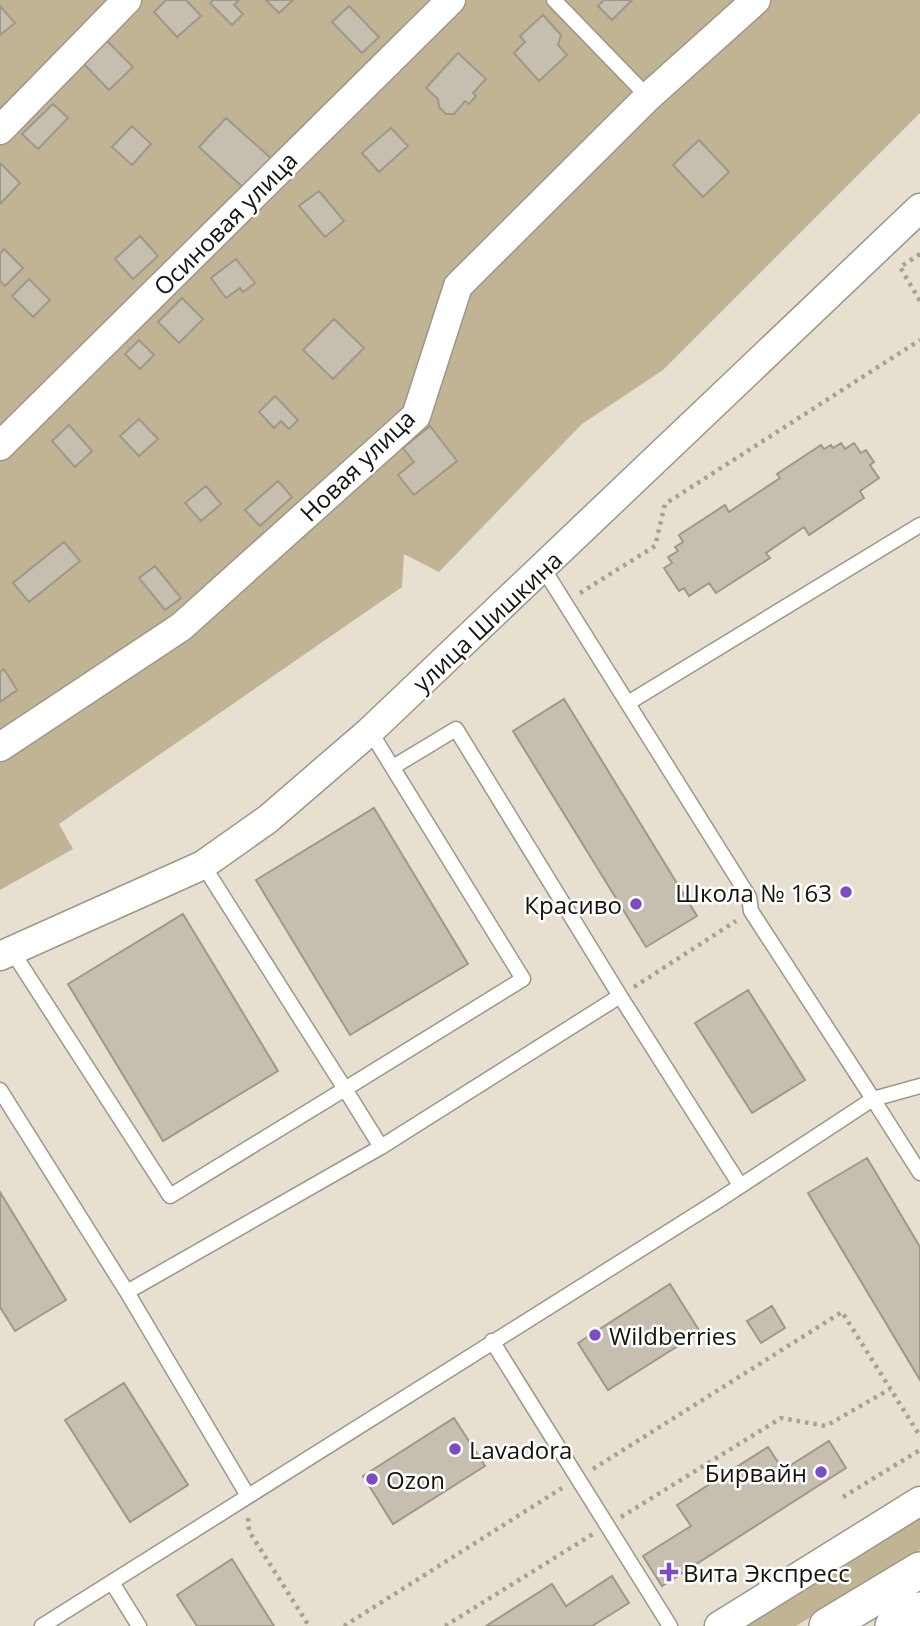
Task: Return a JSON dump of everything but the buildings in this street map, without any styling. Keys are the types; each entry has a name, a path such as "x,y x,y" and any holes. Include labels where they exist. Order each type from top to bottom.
{"street":[{"path":"0,130 127,0"},
{"name":"Осиновая улица","path":"0,446 451,0"},
{"name":"Новая улица","path":"0,747 181,627 416,416 458,286 648,97 756,0"},
{"name":"улица Шишкина","path":"6,953 203,866 268,819 370,731 920,208"},
{"path":"719,1626 920,1501"},
{"path":"827,1626 920,1570"},
{"path":"894,1626 920,1610"}],"lane":[{"path":"554,0 648,97"},
{"path":"628,704 920,525"},
{"path":"543,568 749,897 751,911 920,1173"},
{"path":"393,767 456,729 740,1185"},
{"path":"6,953 170,1196 523,979 370,731"},
{"path":"203,866 381,1147"},
{"path":"127,1292 381,1147 620,996"},
{"path":"43,1626 873,1099 920,1086"},
{"path":"0,1090 127,1292 248,1496"},
{"path":"492,1341 670,1626"},
{"path":"113,1584 139,1626"}],"path":[{"path":"920,254 900,267 920,301"},
{"path":"565,603 655,546 665,504 920,340"},
{"path":"620,996 751,911"},
{"path":"344,1626 842,1312 920,1436"},
{"path":"445,1626 781,1418 826,1426 890,1389"},
{"path":"843,1497 920,1450"},
{"path":"248,1496 249,1531 309,1626"}],"shaded area":[{"path":"0,0 920,0 920,113 663,370 582,424 439,572 404,554 402,587 59,824 73,849 0,890"},
{"path":"920,1517 920,1550 796,1626 745,1626"}],"place":[{"name":"Школа № 163","path":"846,892"},
{"name":"Красиво","path":"636,904"},
{"name":"Wildberries","path":"595,1335"},
{"name":"Lavadora","path":"455,1449"},
{"name":"Бирвайн","path":"821,1472"},
{"name":"Ozon","path":"372,1479"},
{"name":"Вита Экспресс","path":"669,1572"}]}
